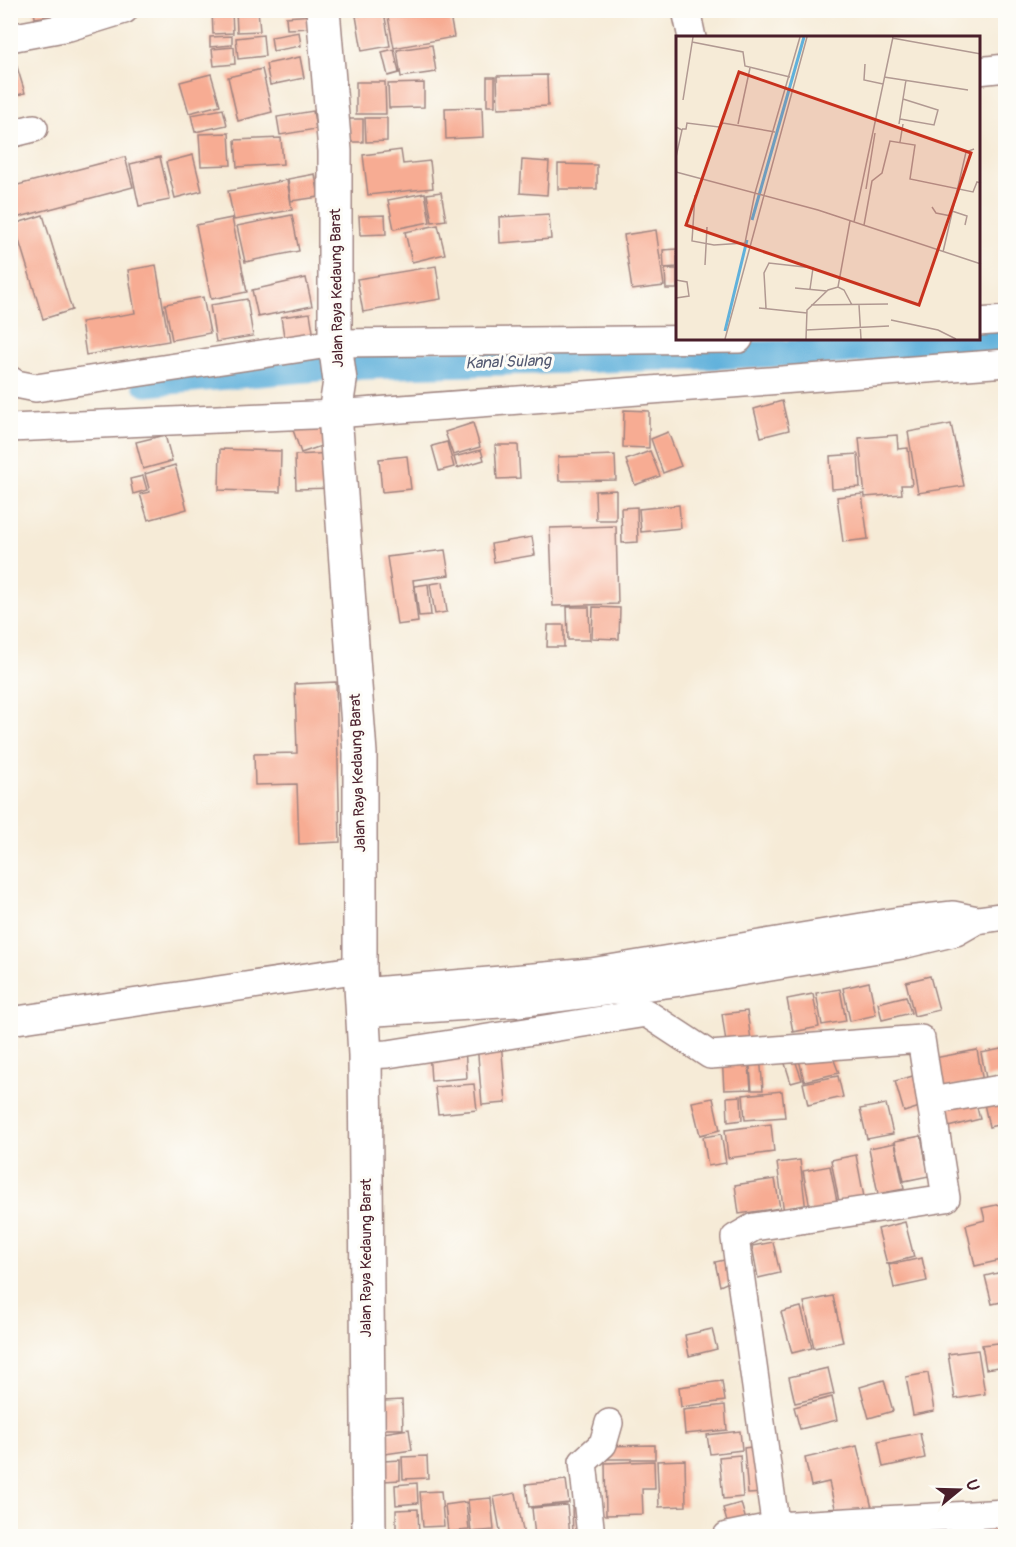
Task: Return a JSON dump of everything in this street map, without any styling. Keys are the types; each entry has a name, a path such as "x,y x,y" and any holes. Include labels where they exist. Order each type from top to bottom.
{"street":[{"path":"10,38 69,27 124,10"},
{"name":"Jalan Raya Kedaung Barat","path":"323,10 335,151 337,359 340,381 335,414 360,753 369,1536"},
{"path":"686,10 692,36"},
{"path":"980,71 1005,68"},
{"path":"980,321 1005,320"},
{"path":"10,380 16,384 36,388 337,359 717,340"},
{"path":"10,428 335,414 1005,363"},
{"path":"10,1021 361,991 412,999 518,1002 678,970 902,945 956,933 977,920 1005,916"},
{"path":"365,1055 388,1054 646,1013 710,1055 921,1039 946,1198 754,1227 735,1238 777,1531"},
{"path":"931,1101 1005,1088"},
{"path":"591,1536 583,1462 603,1444 609,1424"},
{"path":"727,1536 1005,1513"}],"building":[{"path":"34,10 65,10 65,14 35,18"},
{"path":"212,10 232,10 233,33 213,34"},
{"path":"236,10 258,10 260,31 237,32"},
{"path":"449,10 454,37 394,48 387,12"},
{"path":"384,12 390,46 362,51 356,16"},
{"path":"312,15 313,28 287,29 286,17"},
{"path":"299,32 301,46 273,51 271,37"},
{"path":"263,35 265,56 238,59 236,38"},
{"path":"232,36 232,45 210,47 210,37"},
{"path":"10,44 25,93 10,97"},
{"path":"432,45 436,72 401,77 397,50"},
{"path":"234,47 235,64 214,66 212,49"},
{"path":"394,49 399,73 388,76 382,52"},
{"path":"300,57 304,78 270,85 266,64"},
{"path":"262,69 272,112 238,121 228,77"},
{"path":"211,74 220,105 189,113 180,82"},
{"path":"547,75 548,106 498,108 497,76"},
{"path":"487,77 495,77 495,106 487,106"},
{"path":"356,82 385,82 386,114 356,114"},
{"path":"424,83 424,107 389,108 388,84"},
{"path":"482,107 483,137 446,139 445,108"},
{"path":"223,109 227,125 195,132 191,115"},
{"path":"313,111 316,129 280,135 277,117"},
{"path":"365,118 387,118 387,141 366,142"},
{"path":"349,119 363,119 363,142 349,142"},
{"path":"229,133 231,165 201,166 199,134"},
{"path":"281,138 283,164 237,167 235,140"},
{"path":"401,150 403,164 430,161 433,188 368,195 363,155"},
{"path":"193,155 202,191 175,198 166,162"},
{"path":"125,157 133,187 12,219 10,187"},
{"path":"160,157 170,200 139,206 130,164"},
{"path":"522,160 549,162 547,195 520,193"},
{"path":"558,164 597,165 597,189 558,189"},
{"path":"315,174 319,197 291,201 288,179"},
{"path":"287,180 292,210 234,220 228,191"},
{"path":"441,192 446,220 432,222 427,194"},
{"path":"425,193 430,222 394,229 388,200"},
{"path":"549,214 551,239 500,243 499,217"},
{"path":"43,215 72,310 43,319 14,224"},
{"path":"292,215 299,251 245,262 237,226"},
{"path":"385,215 386,234 360,235 359,216"},
{"path":"232,218 247,292 211,299 196,225"},
{"path":"438,225 445,254 412,262 405,232"},
{"path":"656,230 664,286 632,290 624,235"},
{"path":"676,249 676,267 664,268 663,250"},
{"path":"156,265 169,341 86,355 81,322 135,313 128,270"},
{"path":"436,266 441,299 363,312 357,279"},
{"path":"665,269 676,269 676,289 666,289"},
{"path":"306,278 312,306 258,317 252,290"},
{"path":"203,297 210,333 172,340 165,304"},
{"path":"247,299 253,336 216,342 210,305"},
{"path":"310,313 315,344 286,349 281,317"},
{"path":"782,401 789,430 761,437 754,409"},
{"path":"624,410 649,411 649,448 623,447"},
{"path":"320,421 327,444 301,453 293,430"},
{"path":"473,423 480,447 453,455 445,432"},
{"path":"951,424 964,486 918,493 908,432"},
{"path":"668,432 681,466 663,473 651,439"},
{"path":"165,435 172,461 143,469 136,442"},
{"path":"897,435 898,449 908,448 912,485 901,485 902,494 865,497 859,438"},
{"path":"447,442 454,467 439,471 432,446"},
{"path":"495,445 518,445 520,478 497,479"},
{"path":"220,449 281,451 280,492 219,490"},
{"path":"481,450 484,460 457,468 454,457"},
{"path":"650,451 660,476 635,485 626,460"},
{"path":"334,453 335,488 296,489 295,455"},
{"path":"858,454 860,487 832,489 830,456"},
{"path":"615,455 616,480 559,481 558,457"},
{"path":"407,456 411,489 382,492 379,459"},
{"path":"175,465 187,509 148,520 140,494 150,492 145,474"},
{"path":"143,476 147,490 133,494 130,479"},
{"path":"616,490 616,520 596,520 595,491"},
{"path":"862,494 868,539 843,542 837,497"},
{"path":"679,505 681,528 641,532 639,509"},
{"path":"637,507 638,542 622,543 621,508"},
{"path":"616,526 618,604 553,606 550,528"},
{"path":"532,537 535,555 494,562 491,544"},
{"path":"445,550 449,575 413,580 418,622 397,625 387,557"},
{"path":"443,582 447,612 435,614 430,584"},
{"path":"428,584 431,615 419,616 415,586"},
{"path":"567,607 589,607 590,640 568,640"},
{"path":"593,607 620,608 619,639 592,638"},
{"path":"548,625 564,625 564,647 547,647"},
{"path":"336,682 340,842 299,844 297,784 255,785 254,754 297,753 295,684"},
{"path":"930,976 939,1010 914,1016 906,982"},
{"path":"869,982 876,1015 850,1021 843,988"},
{"path":"840,989 846,1021 822,1025 816,993"},
{"path":"813,994 819,1027 793,1032 787,999"},
{"path":"906,996 911,1013 882,1020 878,1003"},
{"path":"747,1011 751,1040 726,1043 722,1014"},
{"path":"501,1040 506,1103 482,1105 477,1043"},
{"path":"465,1048 467,1078 431,1081 429,1050"},
{"path":"1006,1048 1006,1074 986,1078 981,1053"},
{"path":"830,1050 839,1073 804,1081 797,1051"},
{"path":"977,1050 983,1082 934,1090 929,1059"},
{"path":"748,1054 751,1089 724,1090 722,1056"},
{"path":"793,1054 802,1080 791,1083 783,1057"},
{"path":"749,1056 760,1056 763,1090 752,1090"},
{"path":"920,1074 929,1104 904,1112 895,1081"},
{"path":"838,1076 843,1097 808,1105 803,1083"},
{"path":"474,1084 477,1110 438,1114 435,1087"},
{"path":"782,1091 785,1117 745,1120 743,1095"},
{"path":"1006,1095 1006,1123 989,1127 983,1099"},
{"path":"741,1096 742,1120 728,1122 727,1097"},
{"path":"713,1098 720,1130 700,1135 692,1102"},
{"path":"975,1100 980,1119 944,1128 939,1109"},
{"path":"886,1104 893,1134 867,1139 860,1109"},
{"path":"771,1124 774,1152 728,1158 725,1130"},
{"path":"721,1134 726,1163 708,1166 703,1137"},
{"path":"921,1136 929,1176 904,1181 895,1141"},
{"path":"895,1143 904,1189 878,1194 869,1148"},
{"path":"856,1155 864,1197 839,1202 831,1160"},
{"path":"800,1160 806,1211 784,1213 777,1163"},
{"path":"830,1166 838,1207 811,1213 803,1171"},
{"path":"775,1179 780,1208 739,1214 735,1185"},
{"path":"1006,1203 1006,1259 975,1266 966,1225 985,1220 982,1208"},
{"path":"905,1222 914,1257 887,1264 878,1229"},
{"path":"773,1242 780,1273 758,1278 752,1246"},
{"path":"734,1258 735,1279 720,1286 715,1262"},
{"path":"922,1258 927,1281 894,1288 889,1265"},
{"path":"1006,1271 1006,1301 992,1304 985,1276"},
{"path":"833,1296 843,1342 814,1348 804,1302"},
{"path":"801,1307 812,1348 792,1353 781,1312"},
{"path":"712,1329 717,1349 689,1356 685,1335"},
{"path":"1006,1342 1006,1366 986,1369 982,1345"},
{"path":"978,1350 985,1394 955,1399 948,1354"},
{"path":"828,1368 834,1394 795,1403 789,1377"},
{"path":"928,1373 934,1411 913,1415 906,1377"},
{"path":"884,1380 893,1411 869,1418 860,1387"},
{"path":"722,1381 725,1401 681,1407 679,1387"},
{"path":"832,1397 837,1420 800,1429 794,1407"},
{"path":"402,1400 403,1429 385,1429 384,1401"},
{"path":"725,1405 727,1430 685,1434 683,1410"},
{"path":"409,1429 412,1450 385,1454 383,1433"},
{"path":"740,1431 742,1450 710,1454 707,1435"},
{"path":"920,1433 925,1458 883,1467 878,1441"},
{"path":"655,1445 655,1459 605,1459 604,1446"},
{"path":"759,1446 764,1493 748,1494 744,1448"},
{"path":"857,1446 872,1508 837,1516 829,1482 811,1486 805,1458"},
{"path":"740,1455 743,1497 723,1499 719,1457"},
{"path":"427,1456 428,1478 403,1479 402,1457"},
{"path":"400,1460 400,1480 384,1481 384,1461"},
{"path":"685,1460 686,1506 659,1507 657,1461"},
{"path":"654,1461 655,1489 642,1489 643,1514 606,1515 605,1463"},
{"path":"566,1480 569,1503 529,1507 526,1484"},
{"path":"417,1483 418,1503 396,1505 395,1485"},
{"path":"441,1491 444,1526 423,1527 420,1492"},
{"path":"516,1493 524,1536 501,1536 494,1497"},
{"path":"491,1498 494,1530 471,1532 468,1500"},
{"path":"466,1502 469,1530 448,1532 445,1505"},
{"path":"741,1503 747,1524 729,1529 723,1508"},
{"path":"567,1505 570,1536 535,1536 532,1508"},
{"path":"585,1506 586,1536 573,1536 572,1507"},
{"path":"418,1509 419,1536 396,1536 396,1510"},
{"path":"1006,1519 1006,1536 969,1536 968,1521"},
{"path":"909,1523 937,1523 937,1536 909,1536"}],"waterway":[{"name":"Kanal Sulang","path":"146,383 329,367 807,353 1006,339"}]}
